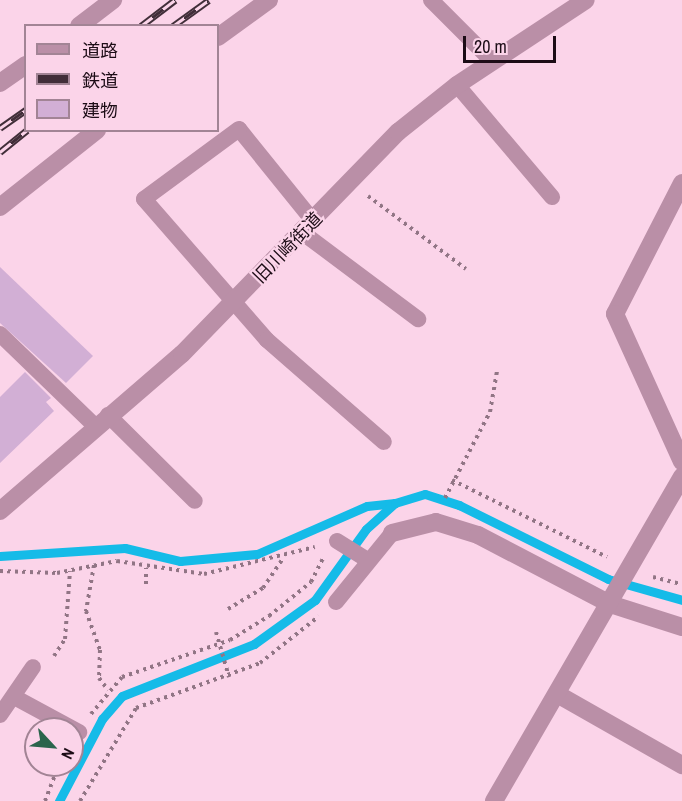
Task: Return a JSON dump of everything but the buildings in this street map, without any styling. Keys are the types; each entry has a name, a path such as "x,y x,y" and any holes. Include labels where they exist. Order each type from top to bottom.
{"street":[{"path":"82,24 113,0"},
{"path":"219,36 269,0"},
{"name":"旧川崎街道","path":"0,511 237,300 398,132 457,85 586,0"},
{"path":"0,84 24,66"},
{"path":"0,207 94,132"},
{"path":"682,183 615,314 682,462"},
{"path":"494,801 682,477"},
{"path":"392,533 436,522 478,535 613,598 682,627"},
{"path":"557,694 682,765"}],"lane":[{"path":"431,0 492,62"},
{"path":"457,85 552,197"},
{"path":"384,442 267,340 237,300 144,199 239,129 308,228 418,319"},
{"path":"0,334 195,501"},
{"path":"336,603 368,560 392,533"},
{"path":"333,542 368,560"},
{"path":"0,715 16,698 33,667"},
{"path":"16,698 51,717"}],"path":[{"path":"351,183 466,269"},
{"path":"497,371 490,412 452,480 629,569"},
{"path":"0,572 70,571 117,561 204,574 285,556 333,542"},
{"path":"84,725 108,690 122,677 220,643 269,616 311,582 333,542"},
{"path":"228,609 263,588 285,556"},
{"path":"94,565 86,611 100,650 99,678 108,690"},
{"path":"146,567 146,584"},
{"path":"33,667 50,663 65,639 70,571"},
{"path":"80,801 136,708 229,677 260,663 336,603"},
{"path":"216,632 229,677"},
{"path":"45,801 54,777"}],"waterway":[{"path":"59,801 102,719 122,696 254,644 315,600 366,529 395,503 425,494 459,505 608,579 682,600"},
{"path":"0,556 125,548 180,561 257,554 367,506 395,503"}],"railway":[{"path":"144,24 175,0"},
{"path":"176,24 209,0"},
{"path":"0,128 24,111"},
{"path":"0,152 25,132"}]}
